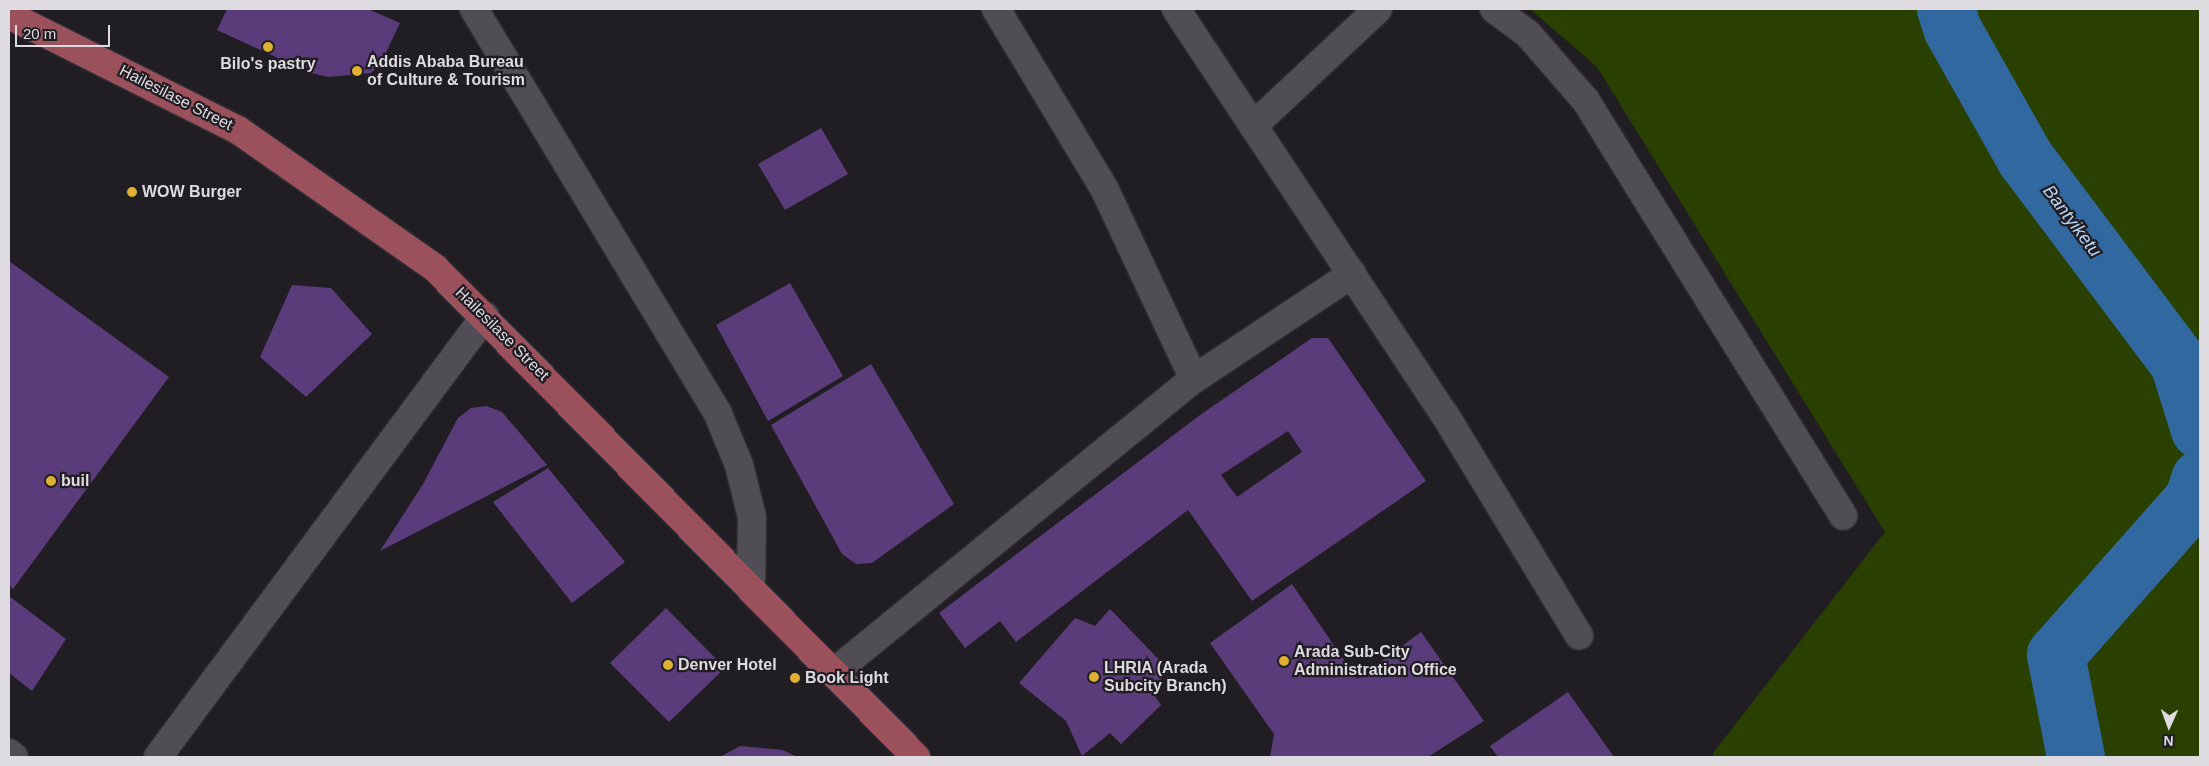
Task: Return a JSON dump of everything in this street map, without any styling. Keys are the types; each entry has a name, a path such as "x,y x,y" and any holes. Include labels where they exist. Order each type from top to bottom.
{"main road":[{"name":"Hailesilase Street","path":"9,15 238,130 435,268 485,316 916,757"}],"street":[{"path":"474,9 718,414 739,466 752,517 751,588"},
{"path":"996,9 1104,188 1194,379"},
{"path":"1176,9 1446,415 1580,635"},
{"path":"1253,126 1378,9"},
{"path":"1494,9 1528,34 1586,101 1844,516"},
{"path":"833,673 1194,379 1352,274"},
{"path":"158,757 485,316"},
{"path":"9,753 14,757"}],"green space":[{"path":"1530,9 2200,9 2200,757 1714,757 1713,753 1885,532 1597,67"}],"building":[{"path":"227,9 368,9 400,23 380,65 371,73 329,77 310,73 217,30"},
{"path":"821,128 848,174 785,210 758,164"},
{"name":"buil","path":"9,261 169,377 13,589 9,585"},
{"path":"790,283 843,376 768,421 716,325"},
{"path":"292,285 331,288 372,334 306,397 260,357"},
{"path":"1312,338 1328,338 1426,481 1252,601 1188,510 1016,642 1000,621 965,648 939,613 1200,415","holes":["1288,431 1302,452 1237,497 1221,475"]},
{"path":"871,364 954,504 872,563 856,564 842,554 771,425"},
{"path":"486,406 502,412 547,465 380,551 423,484 458,418 471,408"},
{"path":"548,468 625,562 572,603 493,502"},
{"name":"Arada Sub-City Administration Office","path":"1292,584 1357,679 1421,632 1484,721 1428,757 1270,757 1274,734 1210,643"},
{"path":"9,596 66,639 32,691 9,673"},
{"name":"Denver Hotel","path":"666,608 725,668 669,722 610,663"},
{"name":"LHRIA (Arada Subcity Branch)","path":"1110,609 1170,671 1150,689 1161,705 1121,744 1110,733 1082,756 1066,721 1019,683 1075,618 1095,626"},
{"path":"1568,692 1614,757 1498,757 1490,746"},
{"path":"740,746 783,750 797,757 720,757"}],"waterway":[{"name":"Bantyiketu","path":"1946,9 1953,30 2025,158 2179,363 2200,430"},
{"name":"Bantyiketu","path":"2076,757 2056,655 2194,499 2200,479"}],"place":[{"name":"Bilo's pastry","path":"268,47"},
{"name":"Addis Ababa Bureau of Culture & Tourism","path":"357,71"},
{"name":"WOW Burger","path":"132,192"},
{"name":"buil","path":"51,481"},
{"name":"Arada Sub-City Administration Office","path":"1284,661"},
{"name":"Denver Hotel","path":"668,665"},
{"name":"LHRIA (Arada Subcity Branch)","path":"1094,677"},
{"name":"Book Light","path":"795,678"}]}
